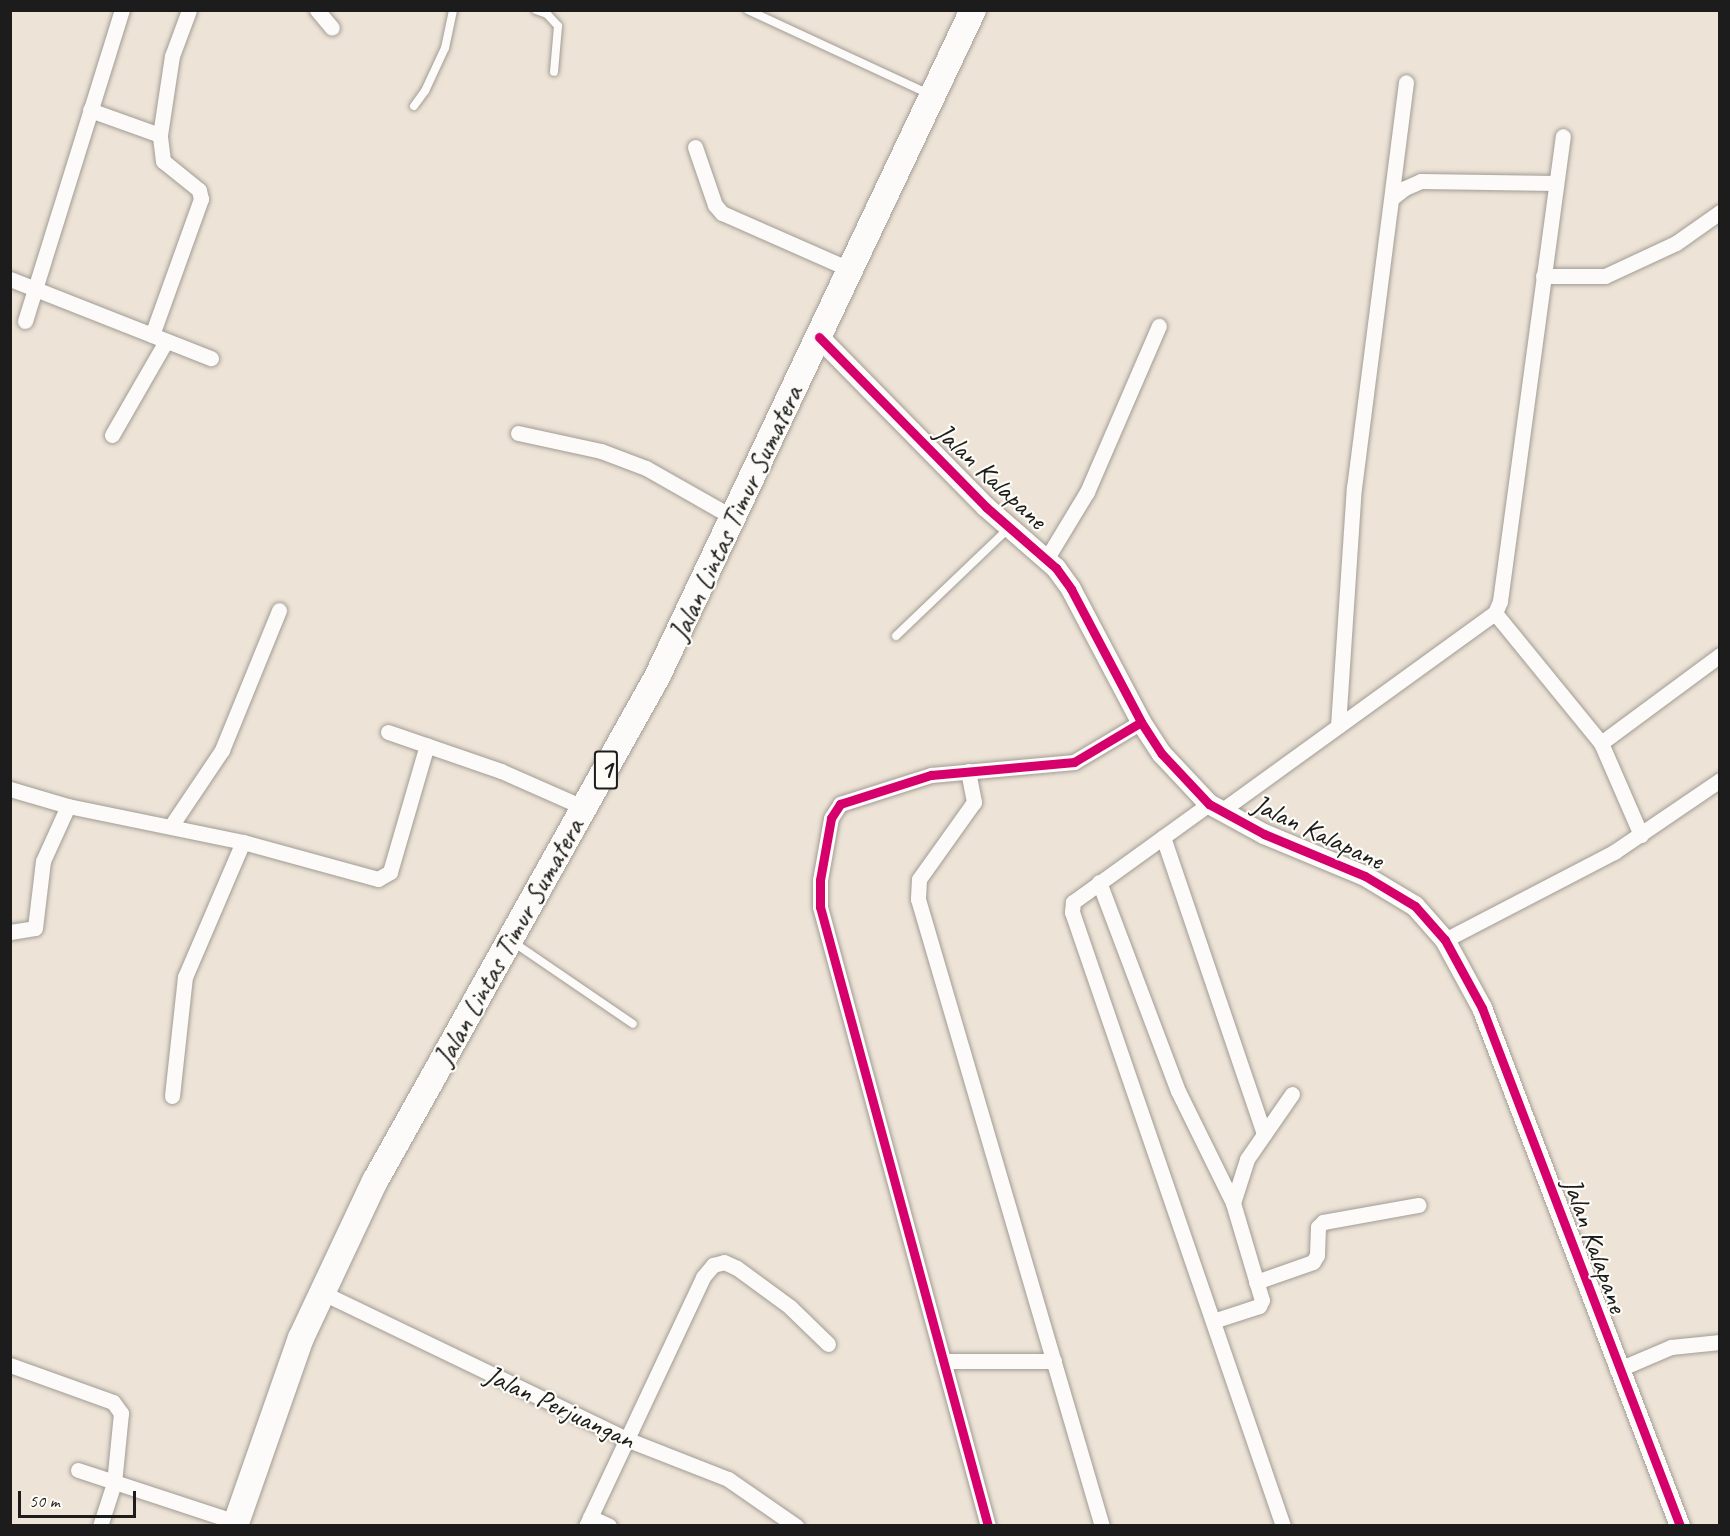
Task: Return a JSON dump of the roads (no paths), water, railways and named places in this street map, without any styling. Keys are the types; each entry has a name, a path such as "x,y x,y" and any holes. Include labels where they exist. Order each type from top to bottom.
{"highway":[{"name":"Jalan Lintas Timur Sumatera","path":"236,1524 277,1400 321,1292 375,1181 657,677 973,10"}],"street":[{"path":"25,321 122,10"},
{"path":"112,435 159,338 201,199 200,190 163,161 160,135 172,56 189,10"},
{"path":"317,10 332,28"},
{"path":"1338,726 1354,488 1406,82"},
{"path":"90,110 160,135"},
{"path":"1283,1526 1072,912 1073,902 1163,837 1215,808 1338,726 1495,613 1500,602 1563,136"},
{"path":"695,147 714,205 722,213 851,270"},
{"path":"1392,198 1405,188 1422,181 1556,183"},
{"path":"1543,276 1605,276 1676,243 1719,212"},
{"path":"10,279 211,358"},
{"path":"1047,558 1087,492 1159,326"},
{"name":"Jalan Kalapane","path":"819,337 1010,527 1047,558 1071,589 1141,722 1162,754 1215,808 1365,876 1415,906 1445,940 1482,1008 1617,1370 1680,1526"},
{"path":"518,433 601,451 646,468 734,518"},
{"path":"171,826 222,750 279,610"},
{"path":"1495,613 1601,743 1641,835"},
{"path":"1601,743 1719,655"},
{"path":"987,1526 820,907 820,880 831,818 840,804 931,775 1074,762 1141,722"},
{"path":"388,732 501,771 585,808"},
{"path":"10,789 68,806 243,842 378,879 390,872 427,745"},
{"path":"968,771 974,802 919,879 918,899 1102,1526"},
{"path":"1445,940 1641,835 1719,780"},
{"path":"10,932 34,928 43,861 68,806"},
{"path":"1163,837 1264,1134"},
{"path":"172,1095 185,977 243,842"},
{"path":"1099,882 1173,1080 1233,1203 1262,1304 1213,1322"},
{"path":"1233,1203 1247,1159 1292,1094"},
{"path":"1256,1282 1314,1262 1317,1255 1318,1227 1323,1221 1418,1205"},
{"path":"609,1526 588,1521 703,1276 713,1265 724,1262 737,1268 790,1307 828,1344"},
{"name":"Jalan Perjuangan","path":"321,1292 626,1439 728,1479 795,1526"},
{"path":"1617,1370 1671,1347 1719,1342"},
{"path":"943,1361 1054,1361"},
{"path":"10,1365 113,1402 121,1413 122,1431 114,1483 100,1526"},
{"path":"78,1470 236,1524"}],"lane":[{"path":"414,106 426,91 445,48 453,10"},
{"path":"536,10 547,14 558,26 554,72"},
{"path":"748,10 933,96"},
{"path":"896,636 1010,527"},
{"path":"510,940 633,1024"}]}
